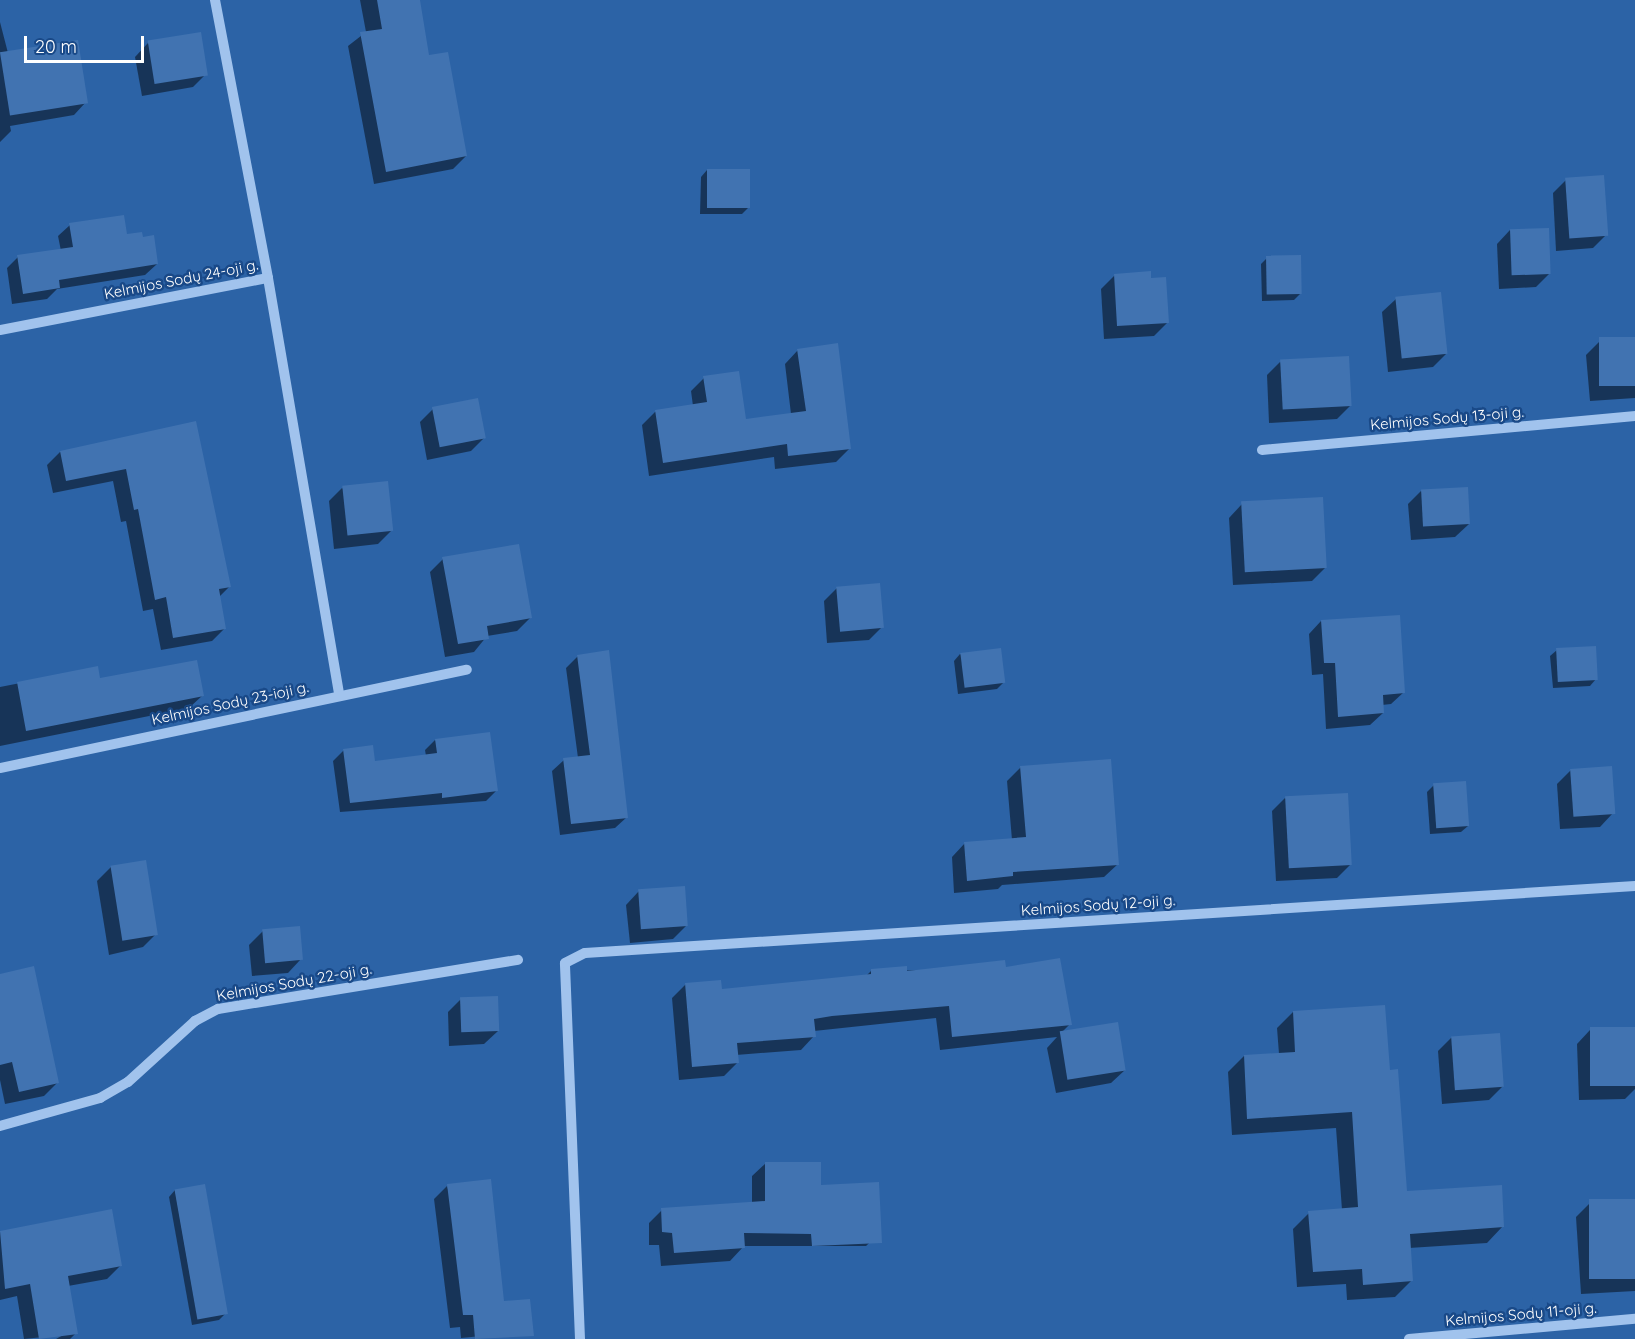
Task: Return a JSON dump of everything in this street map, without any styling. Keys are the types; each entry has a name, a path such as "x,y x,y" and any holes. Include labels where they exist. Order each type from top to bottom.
{"street":[{"name":"Kelmijos Sodų 24-oji g.","path":"0,330 268,278 215,0"},
{"path":"268,278 339,695"},
{"name":"Kelmijos Sodų 13-oji g.","path":"1262,450 1635,416"},
{"name":"Kelmijos Sodų 23-ioji g.","path":"0,768 339,695 467,670"},
{"name":"Kelmijos Sodų 12-oji g.","path":"580,1339 565,963 585,953 1635,886"},
{"name":"Kelmijos Sodų 22-oji g.","path":"0,1126 100,1098 128,1082 195,1021 218,1009 518,960"},
{"name":"Kelmijos Sodų 11-oji g.","path":"1409,1339 1635,1319"}],"shaded area":[{"path":"0,0 1635,0 1635,1339 0,1339"}],"building":[{"path":"377,0 420,0 429,55 448,52 467,156 386,172 360,32 382,29"},
{"path":"201,32 208,75 155,84 148,40"},
{"path":"78,40 88,103 10,116 0,52"},
{"path":"707,169 750,169 750,208 707,208"},
{"path":"1604,175 1608,236 1569,239 1565,178"},
{"path":"124,215 127,234 142,232 143,237 154,235 158,264 59,280 60,288 23,294 17,255 73,247 69,223"},
{"path":"1549,228 1551,274 1512,275 1510,229"},
{"path":"1301,255 1302,294 1267,295 1266,256"},
{"path":"1151,271 1151,278 1166,277 1169,323 1117,326 1114,274"},
{"path":"1441,292 1447,354 1402,358 1395,297"},
{"path":"1599,337 1635,337 1635,386 1599,386"},
{"path":"838,343 851,449 788,456 787,444 663,463 655,410 707,402 703,376 739,371 746,419 806,411 797,349"},
{"path":"1349,356 1352,406 1283,410 1280,360"},
{"path":"478,398 486,438 440,447 432,407"},
{"path":"196,421 231,587 219,589 226,629 173,638 166,597 155,600 138,509 134,510 126,469 66,481 60,451"},
{"path":"388,481 393,531 347,536 342,486"},
{"path":"1468,487 1470,524 1423,526 1421,489"},
{"path":"1323,497 1327,568 1245,572 1241,501"},
{"path":"519,544 532,618 487,626 489,639 458,644 442,557"},
{"path":"880,583 884,628 840,632 836,587"},
{"path":"1400,615 1405,693 1383,695 1384,713 1338,717 1335,663 1324,663 1321,620"},
{"path":"1596,646 1598,680 1558,682 1556,648"},
{"path":"1001,648 1005,683 965,688 960,653"},
{"path":"609,650 628,818 571,824 563,758 590,755 577,655"},
{"path":"197,660 204,696 26,731 17,682 98,666 100,678"},
{"path":"490,732 498,791 442,798 442,793 350,803 343,749 373,745 375,761 437,753 435,739"},
{"path":"1111,759 1119,865 1013,872 1013,876 967,881 964,842 1026,837 1020,766"},
{"path":"1612,766 1615,814 1573,817 1570,769"},
{"path":"1466,781 1469,826 1436,828 1433,783"},
{"path":"1348,793 1352,865 1289,868 1285,796"},
{"path":"146,860 158,935 122,941 110,866"},
{"path":"685,886 688,926 641,929 638,889"},
{"path":"300,926 303,960 265,963 262,929"},
{"path":"1060,958 1072,1025 952,1037 949,1006 832,1016 814,1019 816,1037 737,1043 739,1063 692,1067 685,983 721,980 722,989 871,974 871,969 907,966 907,971 1005,960 1006,967"},
{"path":"34,966 59,1083 19,1092 12,1062 0,1065 0,974"},
{"path":"498,996 499,1031 461,1032 460,997"},
{"path":"1385,1005 1390,1070 1398,1069 1407,1191 1502,1185 1504,1227 1410,1234 1413,1281 1363,1285 1362,1269 1313,1272 1308,1211 1358,1207 1352,1112 1247,1119 1244,1055 1295,1052 1293,1011"},
{"path":"1118,1022 1126,1070 1067,1080 1060,1031"},
{"path":"1590,1027 1635,1027 1635,1086 1590,1086"},
{"path":"1500,1033 1504,1087 1455,1090 1451,1036"},
{"path":"765,1162 821,1162 821,1185 879,1182 882,1243 812,1246 811,1234 744,1233 745,1248 674,1253 672,1233 662,1232 661,1208 765,1201"},
{"path":"491,1179 504,1301 530,1299 534,1336 475,1339 473,1315 463,1315 447,1184"},
{"path":"205,1184 228,1314 197,1319 174,1189"},
{"path":"1589,1199 1635,1199 1635,1279 1589,1279"},
{"path":"112,1209 122,1266 68,1276 78,1334 39,1339 30,1284 5,1289 0,1231"}]}
